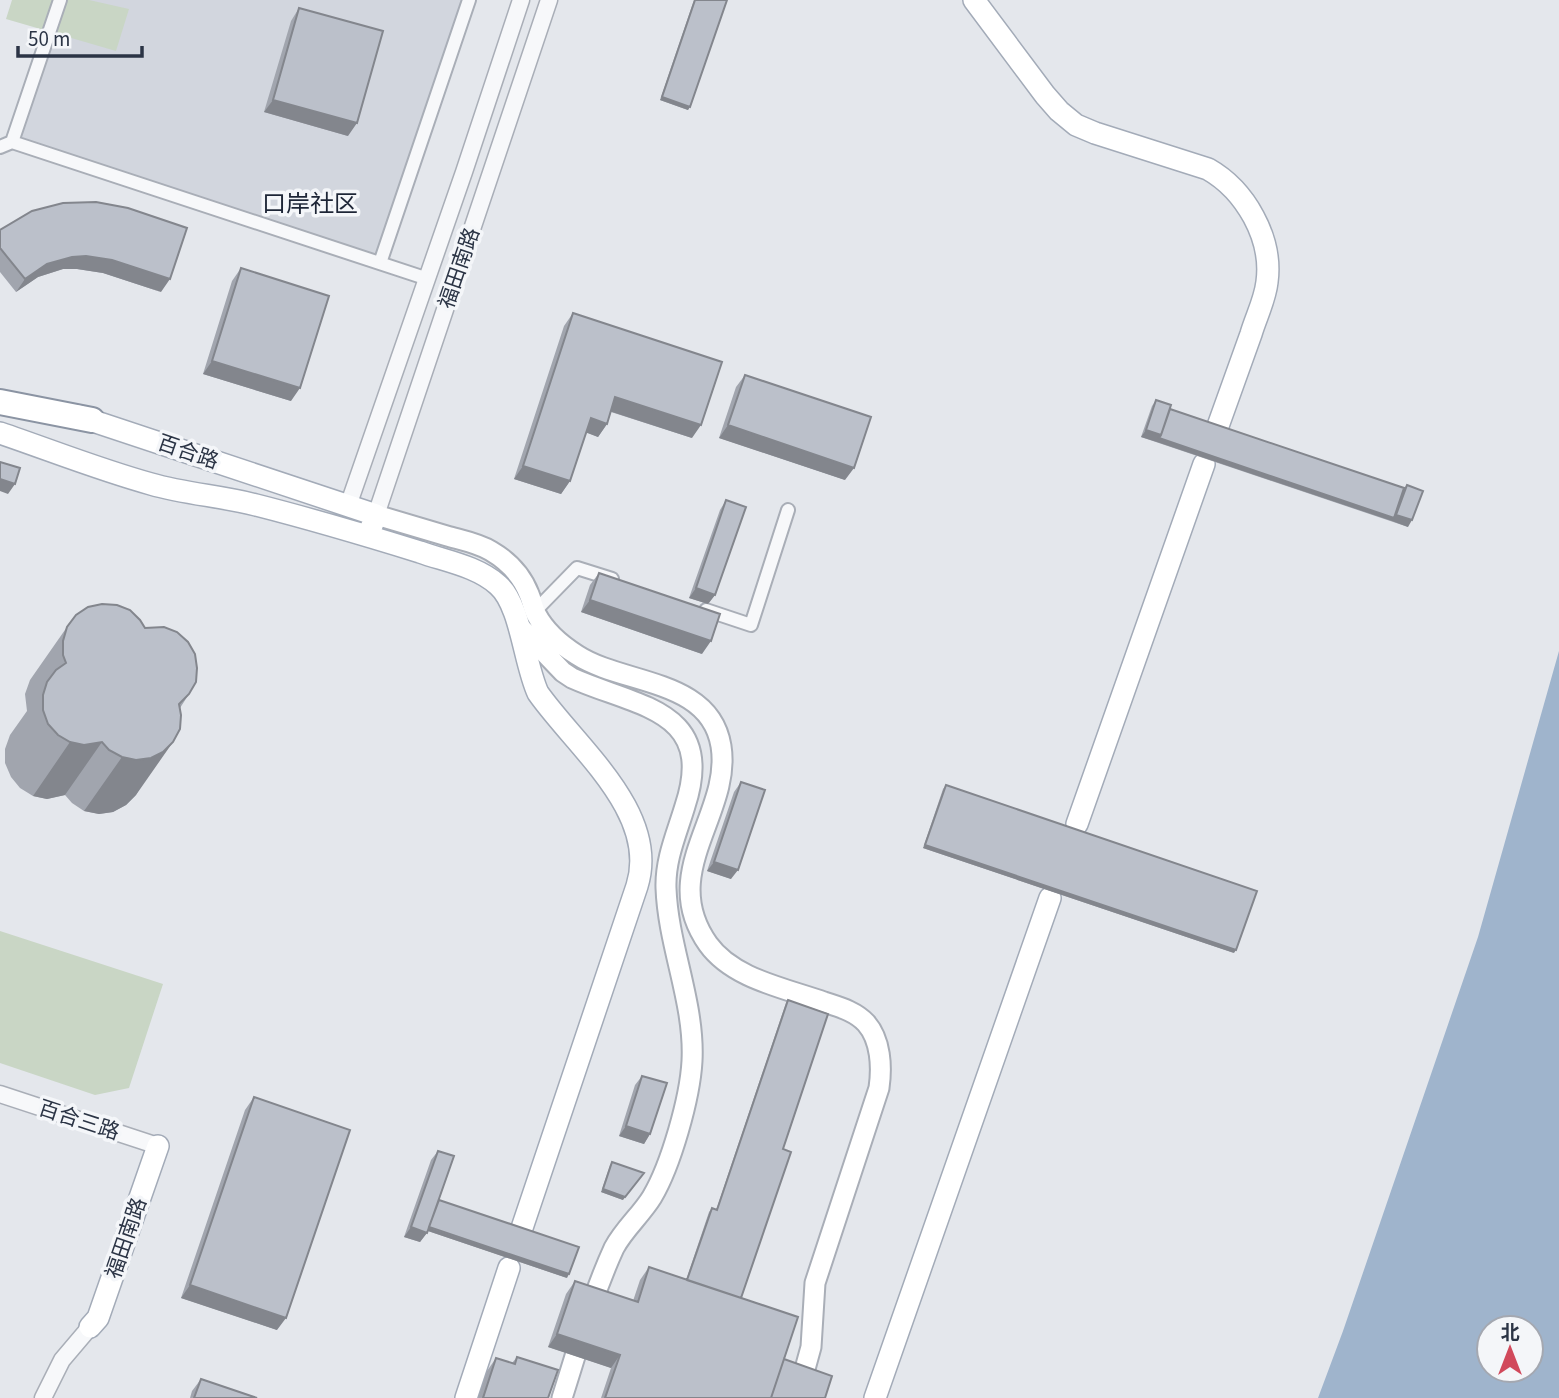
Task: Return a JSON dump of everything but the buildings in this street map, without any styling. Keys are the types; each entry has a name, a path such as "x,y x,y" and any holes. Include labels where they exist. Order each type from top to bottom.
{"highway":[{"path":"0,402 92,420"}],"main road":[{"path":"974,0 1045,94 1076,125 1095,134 1208,169 1222,176 1245,202 1258,228 1265,252 1267,282 1218,426"},
{"name":"百合路","path":"0,389 376,515"},
{"name":"百合路","path":"0,433 149,484 253,504 341,527 482,574 498,584 527,618 526,661 538,693 608,780 633,821 642,853 642,869 523,1228"},
{"path":"1077,824 1205,464"},
{"name":"福田南路","path":"341,527 348,506"},
{"name":"福田南路","path":"368,536 376,515"},
{"path":"376,515 489,550 502,558 518,575 529,593 527,618 563,672 572,678 655,709 673,721 688,746 692,772 690,792 668,862 666,880 669,914 692,1041 687,1095 658,1185 618,1241 604,1272 562,1398"},
{"path":"527,618 576,655 691,699 707,713 721,746 721,771 694,860 690,891 695,921 708,944 725,961 751,976 853,1013 866,1023 875,1038 881,1068 879,1088 818,1273 811,1346 797,1398"},
{"path":"875,1398 1050,898"},
{"name":"福田南路","path":"90,1326 98,1318 158,1146"},
{"path":"466,1398 509,1268"}],"street":[{"path":"60,0 6,145 425,278"},
{"path":"380,263 469,0"},
{"name":"福田南路","path":"348,506 521,0"},
{"name":"福田南路","path":"376,515 550,0"},
{"path":"689,605 751,625 788,510"},
{"path":"527,618 577,568 627,584"},
{"name":"百合三路","path":"0,1094 158,1146"},
{"path":"43,1398 62,1360 90,1326"}],"shaded area":[{"path":"60,0 469,0 380,263 12,142"}],"green space":[{"path":"12,0 89,0 129,9 116,51 6,19"},
{"path":"0,931 163,984 129,1088 95,1095 0,1063"}],"water":[{"path":"1559,651 1559,1398 1318,1398 1478,937"}],"district":[{"name":"口岸社区","path":"310,204"}]}
